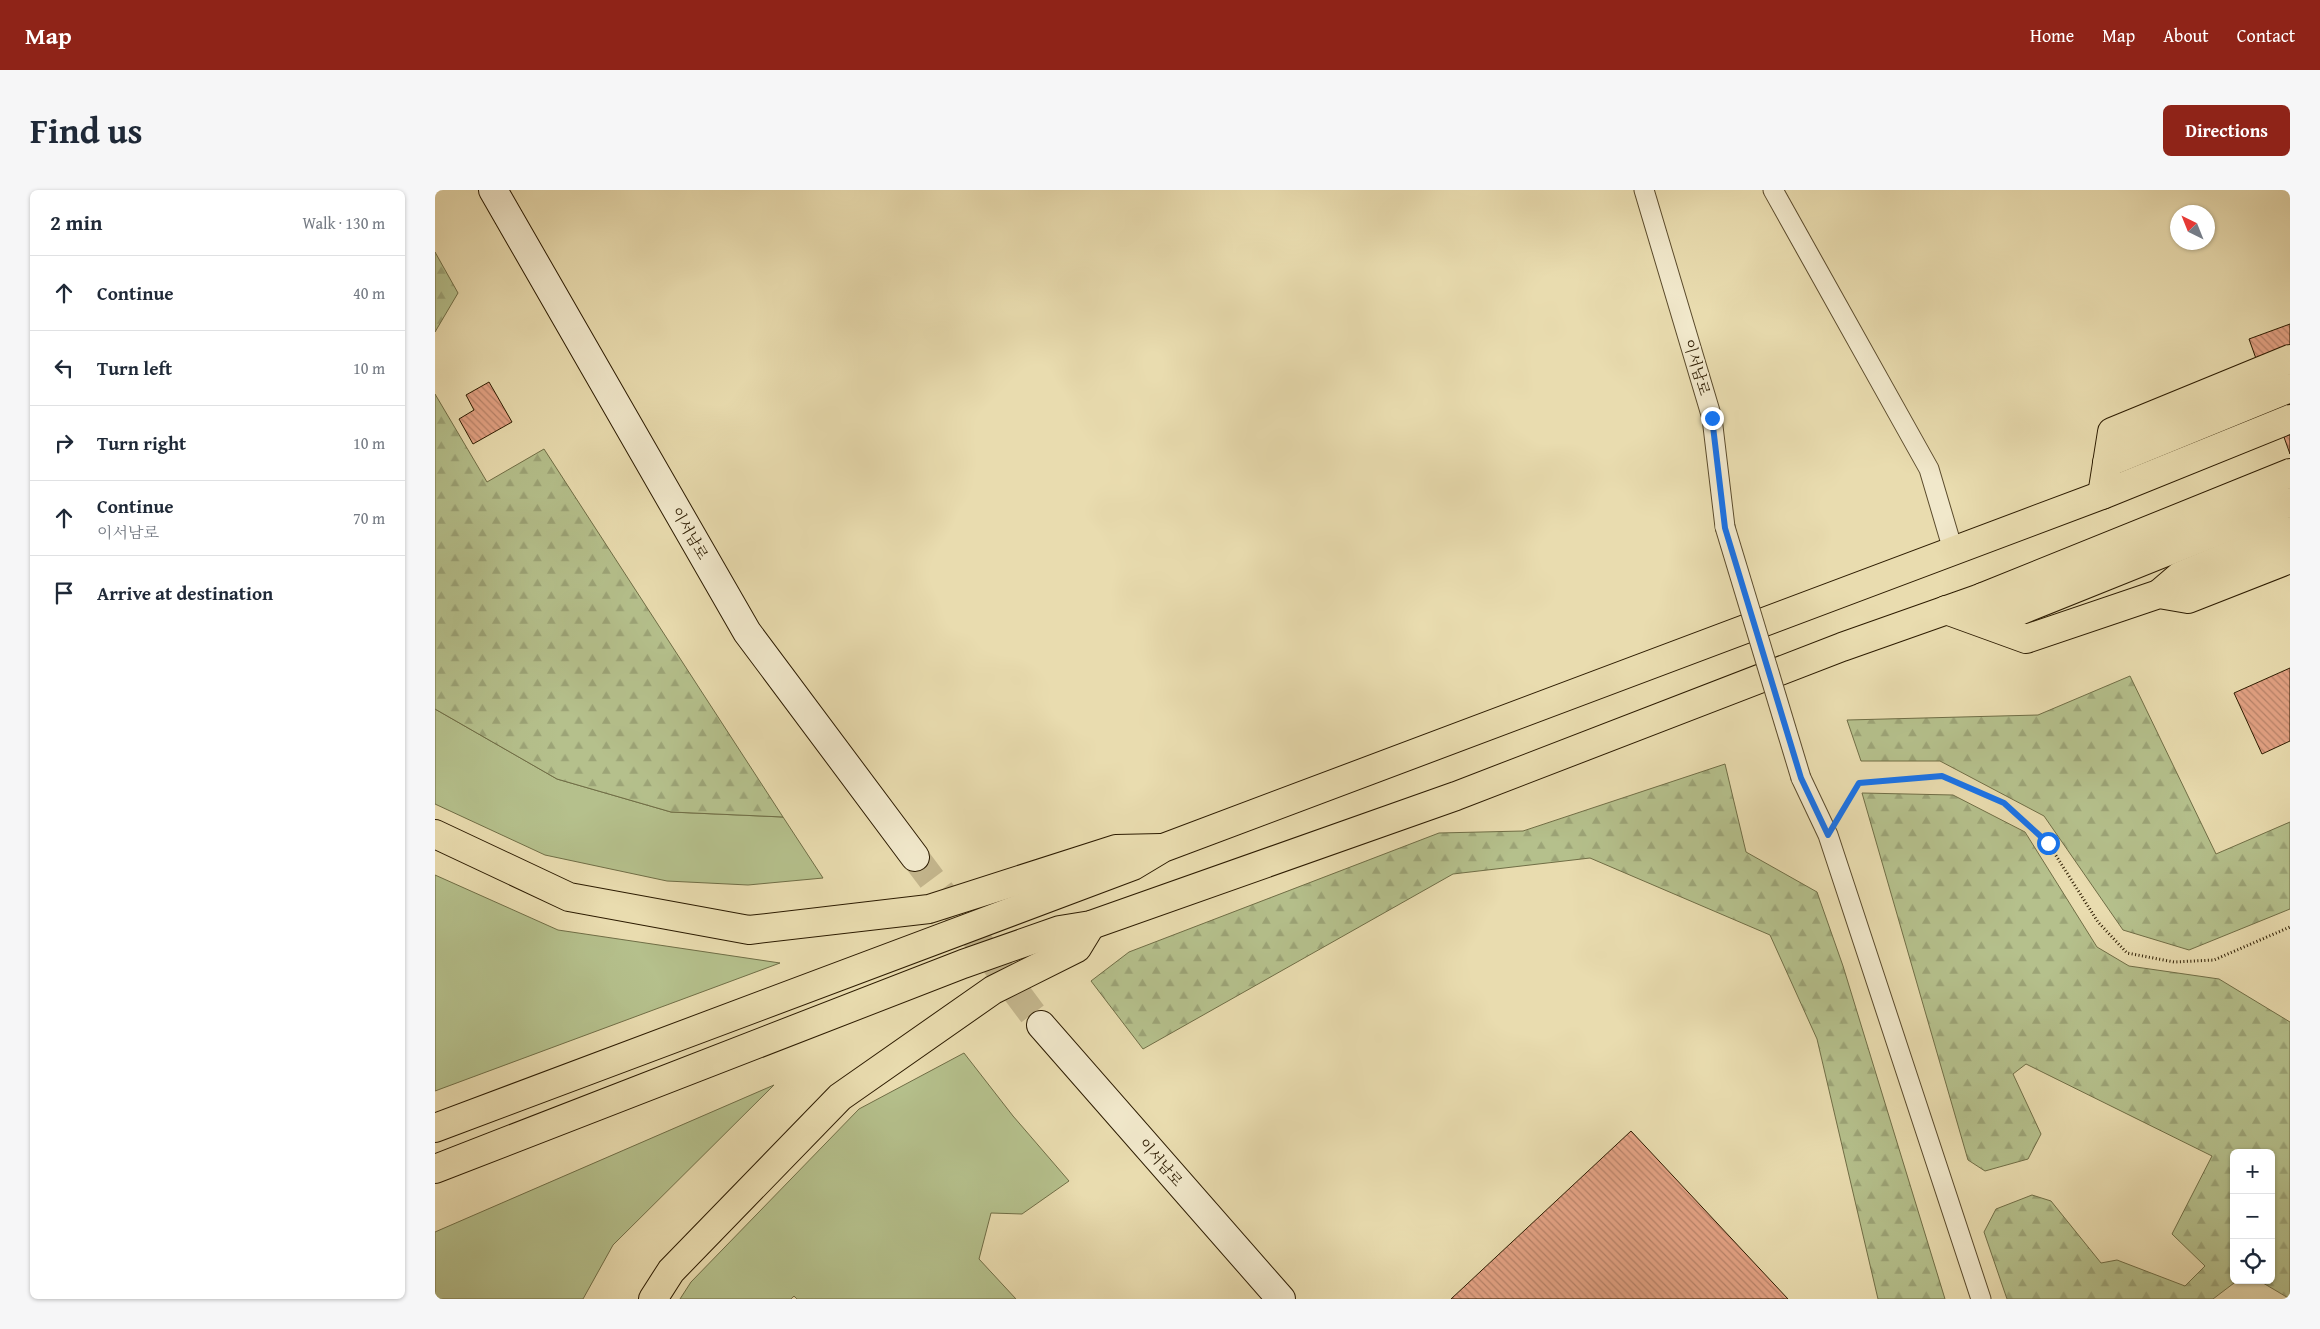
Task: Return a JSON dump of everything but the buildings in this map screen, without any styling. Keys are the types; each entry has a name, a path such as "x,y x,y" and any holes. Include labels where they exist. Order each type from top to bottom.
{"highway":[{"path":"2102,495 2112,432 2290,359"},
{"path":"2107,462 2290,388"},
{"path":"435,1128 1133,866 1163,848 2102,495 2290,419"},
{"path":"435,1168 963,964 1060,930 1091,925 1456,796 1842,647 1983,597 2290,473"},
{"path":"1983,597 2013,613 2290,502"},
{"path":"1946,610 2026,639 2159,594 2180,576 2290,531"},
{"path":"2159,594 2188,598 2290,559"},
{"path":"435,834 569,897 749,930 929,909 1116,849 1163,848"},
{"path":"653,1299 671,1272 841,1097 993,990 1077,948 1091,925"}],"main road":[{"name":"이서남로","path":"493,190 747,632 915,857"},
{"name":"이서남로","path":"1041,1025 1281,1299"}],"lane":[{"name":"이서남로","path":"1644,190 1712,418 1725,528 1801,778 1828,835 1981,1299"},
{"path":"1773,190 1929,469 1953,550"}],"path":[{"path":"1828,835 1859,783 1942,776 2004,803 2048,843 2098,922 2127,953 2174,962 2214,960 2290,927"}],"green space":[{"path":"435,252 458,293 435,332"},
{"path":"435,394 487,482 544,449 783,817 671,812 557,779 435,709"},
{"path":"2130,676 2216,854 2290,822 2290,909 2189,950 2123,930 2044,816 1940,761 1861,761 1847,720 2038,715"},
{"path":"435,709 557,779 671,812 783,817 823,878 748,885 667,881 545,855 435,804"},
{"path":"1725,764 1746,852 1817,892 1843,966 1945,1299 1878,1299 1817,1039 1770,935 1590,858 1453,874 1143,1049 1091,981 1129,952 1439,833 1523,831"},
{"path":"1862,793 1953,795 2025,832 2097,947 2129,966 2219,979 2290,1022 2290,1299 2265,1284 2275,1284 2275,1149 2230,1149 2230,1284 2233,1284 2213,1299 2007,1299 1984,1232 1996,1209 2032,1195 2051,1201 2101,1263 2117,1260 2185,1286 2205,1266 2172,1234 2212,1156 2026,1064 2013,1074 2041,1134 2028,1159 1985,1171 1968,1160"},
{"path":"435,875 558,930 780,963 435,1091"},
{"path":"964,1053 1013,1116 1069,1181 1022,1214 991,1213 979,1259 1016,1299 797,1299 794,1296 791,1299 680,1299 691,1282 859,1109"},
{"path":"774,1085 613,1245 583,1299 435,1299 435,1232"}],"tunnel":[{"path":"915,857 1041,1025"}],"route":[{"path":"1712,418 1725,528 1801,778 1828,835 1859,783 1942,776 2004,803 2048,843"}]}
